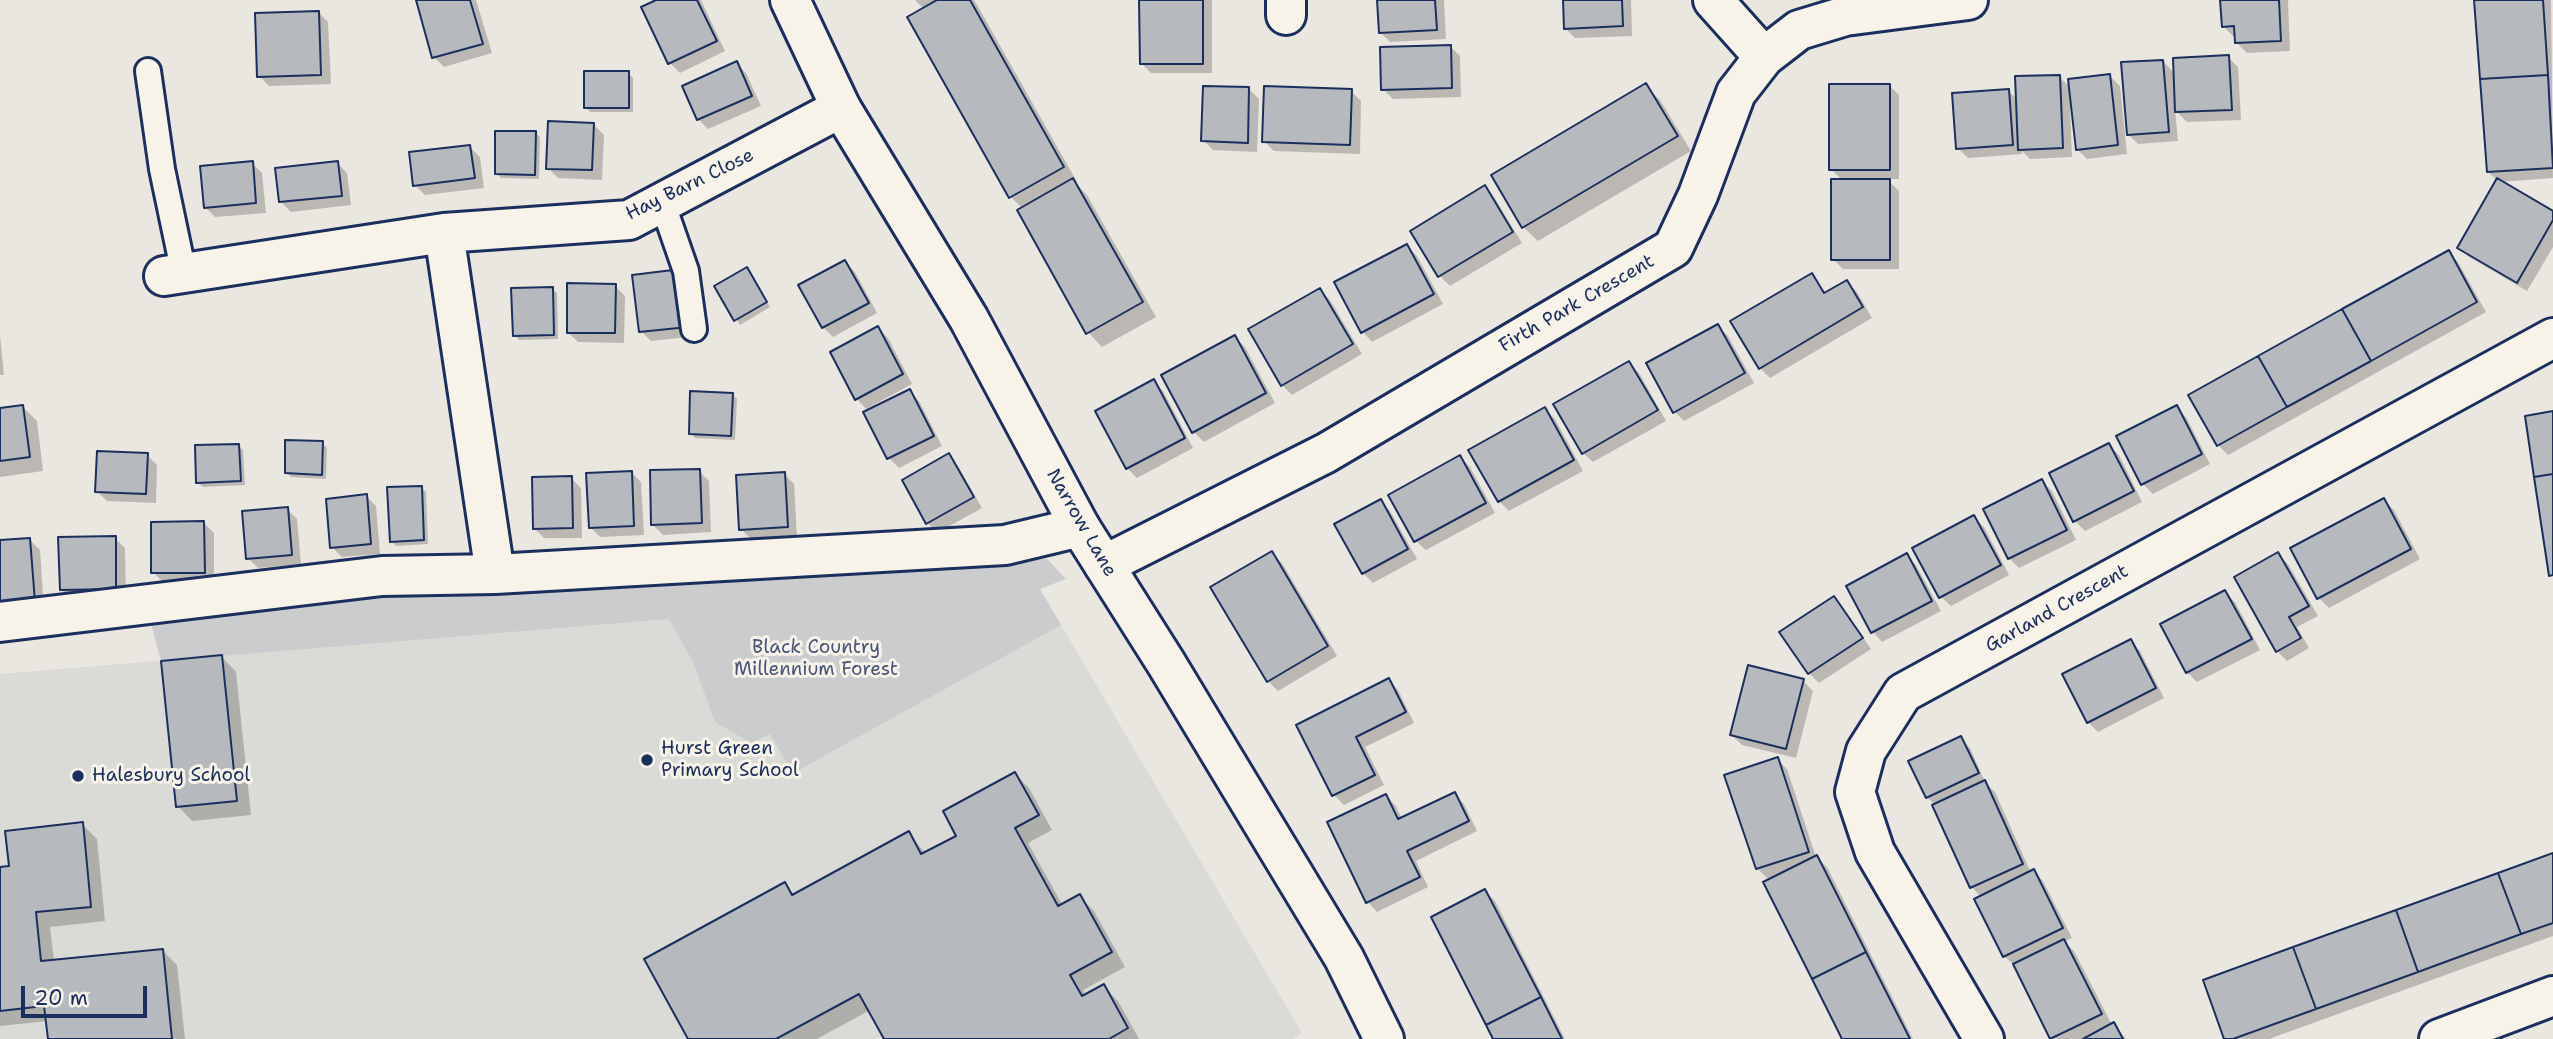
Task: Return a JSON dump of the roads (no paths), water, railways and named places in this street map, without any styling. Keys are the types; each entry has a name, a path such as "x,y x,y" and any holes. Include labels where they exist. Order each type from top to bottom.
{"street":[{"name":"Narrow Lane","path":"790,0 842,108 969,318 1080,527 1344,958 1384,1039"},
{"path":"1713,0 1764,57"},
{"name":"Firth Park Crescent","path":"1104,565 1326,453 1673,248 1698,195 1736,93 1764,57 1799,30 1845,16 1968,0"},
{"name":"Hay Barn Close","path":"174,275 444,233 629,220 842,108"},
{"path":"444,233 495,573"},
{"name":"Garland Crescent","path":"1984,1039 1875,852 1855,792 1866,751 1903,693 2553,338"},
{"path":"0,622 382,576 495,573 1005,545 1080,527"},
{"path":"2439,1039 2553,996"}],"lane":[{"path":"148,71 174,275"},
{"path":"662,202 686,271 694,329"}],"place":[{"name":"Hurst Green Primary School","path":"647,760"},
{"name":"Halesbury School","path":"78,776"}],"park label":[{"name":"Black Country Millennium Forest","path":"816,659"}]}
